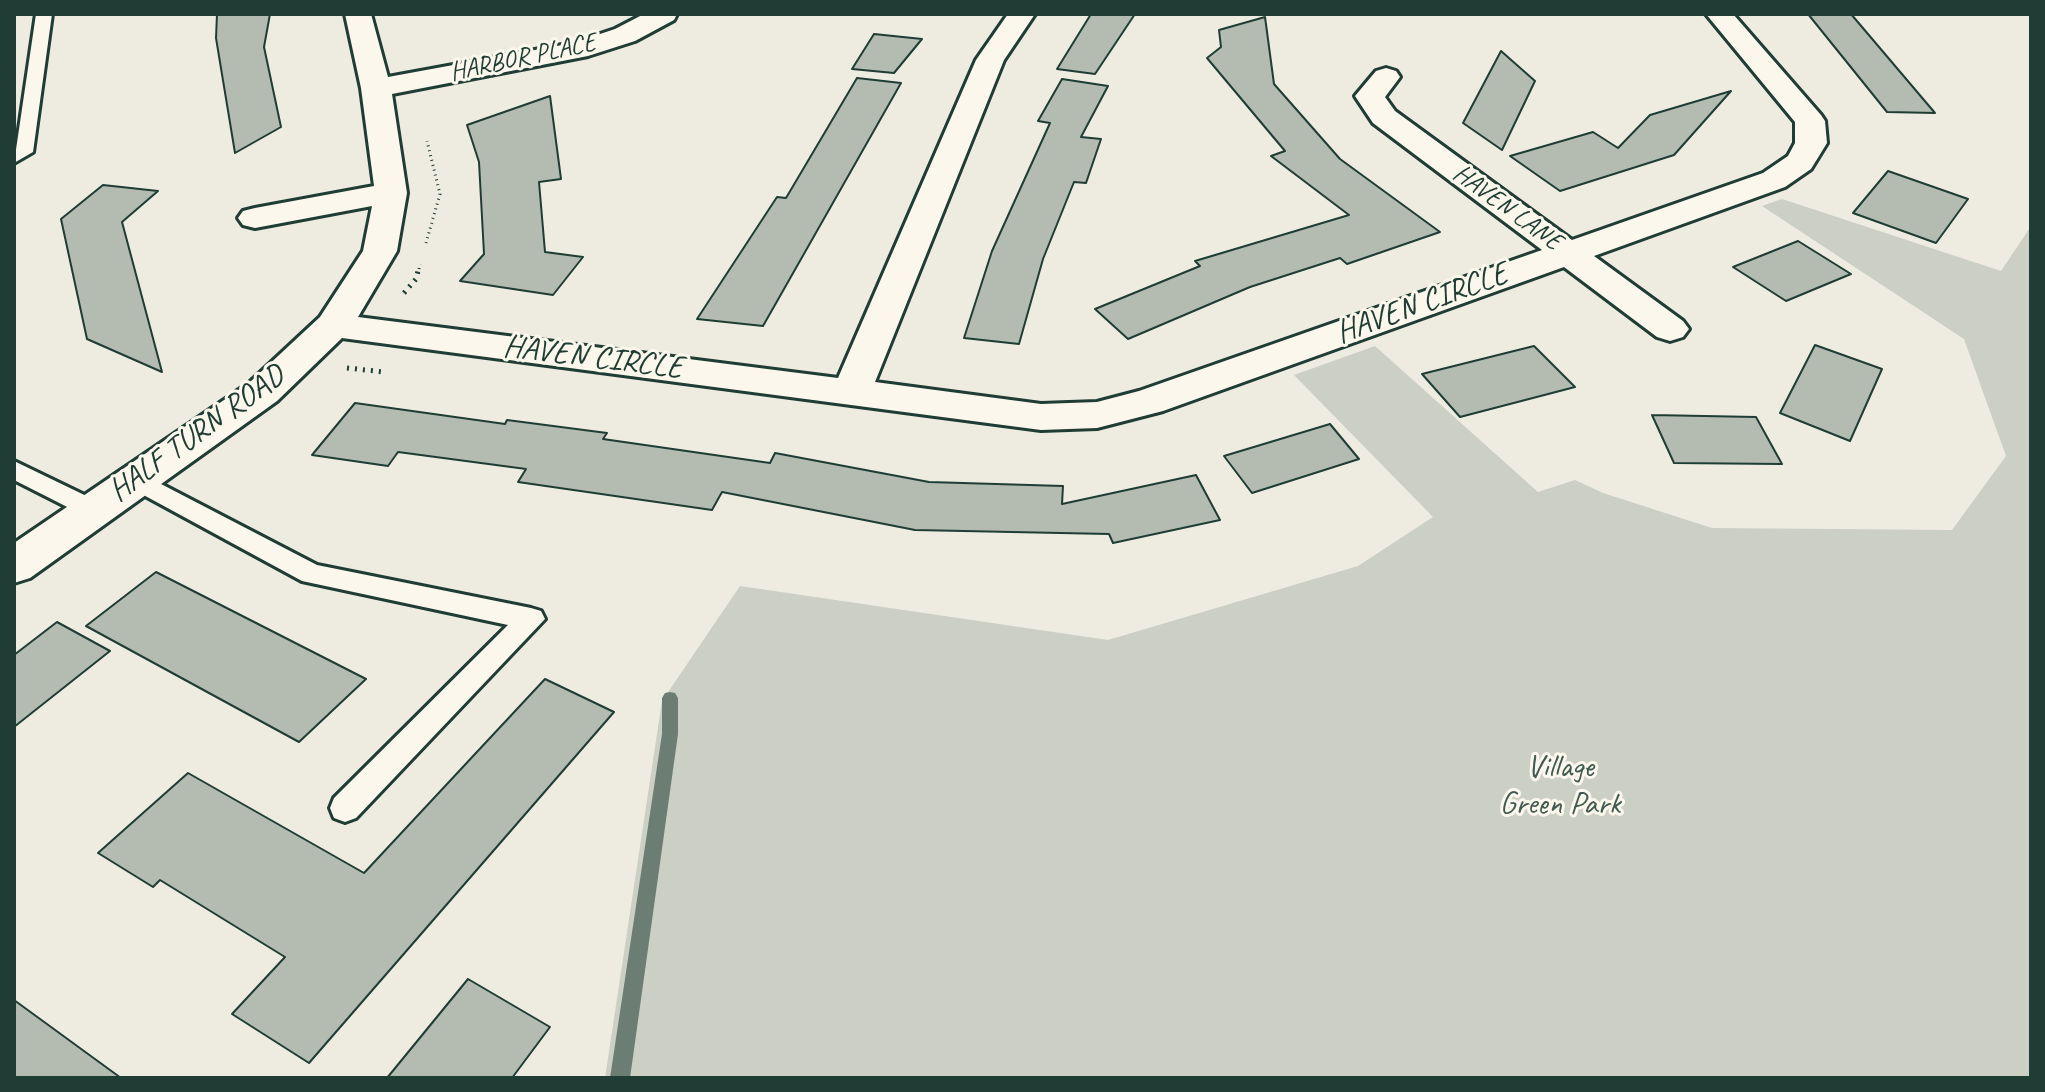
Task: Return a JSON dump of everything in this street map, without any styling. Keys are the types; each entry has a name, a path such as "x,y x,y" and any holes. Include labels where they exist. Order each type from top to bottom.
{"street":[{"name":"HALF TURN ROAD","path":"14,566 263,392 334,325 380,251 391,193 376,88 358,14"},
{"name":"HARBOR PLACE","path":"376,88 578,50 625,35 664,14"},
{"path":"852,391 990,60 1022,14"},
{"name":"HAVEN CIRCLE","path":"334,325 1041,417 1097,415 1149,402 1774,180 1800,162 1811,143 1810,121 1719,14"},
{"name":"HAVEN LANE","path":"1386,77 1370,96 1384,117 1670,329"},
{"path":"255,218 391,193"}],"lane":[{"path":"14,157 24,152 21,128 44,14"},
{"path":"14,470 94,510"},
{"path":"136,480 311,574 531,619 345,808"}],"path":[{"path":"342,367 389,372"}],"green space":[{"name":"Village Green Park","path":"1782,199 2001,271 2031,226 2031,1078 605,1078 662,701 740,586 1108,640 1358,566 1433,517 1294,375 1375,346 1538,492 1575,480 1603,493 1712,528 1952,530 2006,456 1964,339 1762,206"}],"building":[{"path":"217,14 270,14 264,47 281,127 235,153 216,38"},
{"path":"1091,14 1135,14 1095,74 1057,69"},
{"path":"1808,14 1851,14 1935,113 1887,112"},
{"path":"1265,17 1274,84 1340,159 1440,232 1347,264 1340,258 1250,287 1128,339 1095,309 1200,266 1195,261 1349,215 1271,156 1285,151 1207,58 1221,47 1219,30"},
{"path":"874,34 922,39 894,73 852,69"},
{"path":"1501,51 1535,81 1502,150 1463,123"},
{"path":"857,78 901,83 763,326 697,319 777,197 786,198"},
{"path":"1062,79 1108,86 1081,137 1101,139 1086,183 1074,182 1043,259 1019,344 964,338 992,251 1050,123 1038,121"},
{"path":"1731,91 1674,155 1560,191 1510,156 1593,132 1618,148 1650,115"},
{"path":"550,96 561,179 539,182 545,252 583,257 553,295 460,281 484,254 479,162 467,125"},
{"path":"1888,171 1968,199 1936,243 1853,213"},
{"path":"103,185 158,191 122,222 162,372 87,339 61,219"},
{"path":"1798,241 1851,274 1786,301 1733,267"},
{"path":"1815,345 1882,369 1850,441 1780,413"},
{"path":"1534,346 1575,387 1460,417 1422,374"},
{"path":"355,403 505,424 507,420 607,433 603,439 770,463 775,453 929,482 1063,486 1062,504 1196,475 1220,520 1113,543 1109,534 915,530 722,492 712,510 518,482 526,469 398,452 388,466 312,455"},
{"path":"1652,415 1756,417 1782,464 1674,463"},
{"path":"1330,424 1359,459 1252,493 1224,456"},
{"path":"156,572 366,679 299,742 86,626"},
{"path":"57,622 110,651 14,727 14,655"},
{"path":"545,679 614,712 309,1063 232,1014 285,957 160,880 153,887 98,853 188,773 364,873"},
{"path":"468,979 550,1027 512,1078 387,1078"},
{"path":"14,1000 121,1078 14,1078"}],"waterway":[{"path":"620,1078 670,734 670,698"}]}
